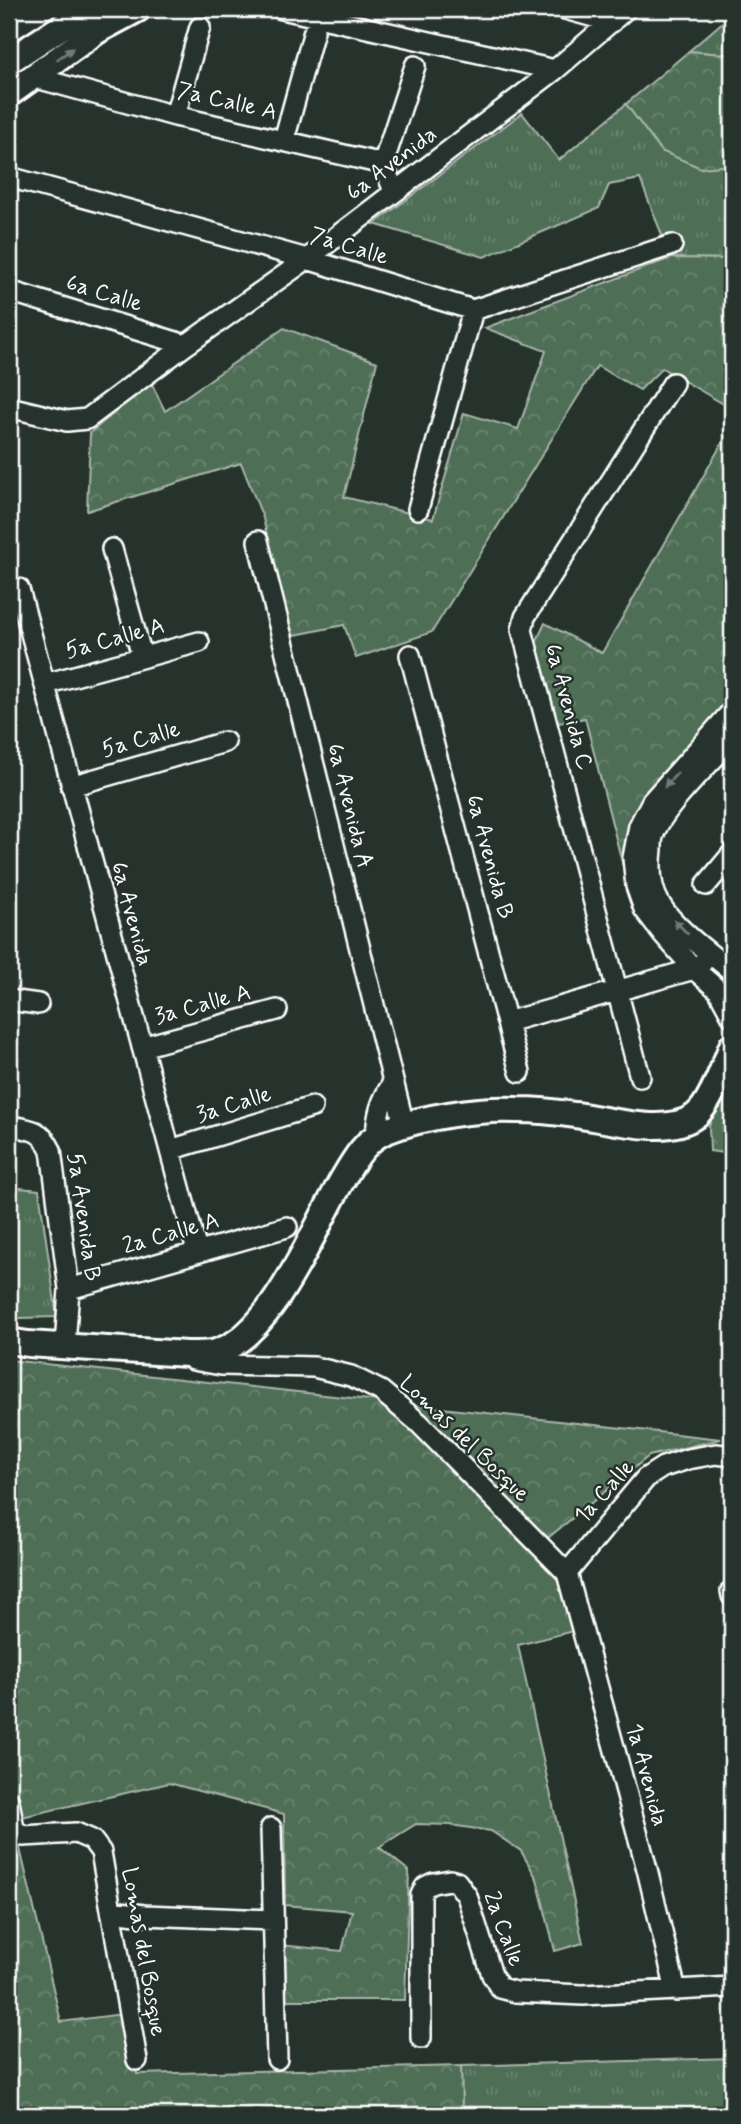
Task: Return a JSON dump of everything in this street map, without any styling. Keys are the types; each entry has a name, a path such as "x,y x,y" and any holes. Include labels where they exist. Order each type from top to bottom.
{"street":[{"path":"9,61 89,9"},
{"path":"9,94 97,31 138,9"},
{"path":"282,9 555,70"},
{"path":"565,9 619,15"},
{"name":"6a Avenida","path":"9,407 67,421 88,419 307,259 555,70 619,15"},
{"path":"175,116 200,27"},
{"path":"284,140 314,31"},
{"path":"394,191 383,164 415,66"},
{"name":"7a Calle A","path":"33,77 175,116 383,164"},
{"name":"7a Calle","path":"9,177 307,259 474,310"},
{"path":"418,509 474,310 673,245"},
{"name":"6a Calle","path":"9,291 186,345"},
{"name":"6a Avenida C","path":"640,1077 522,629 525,617 673,383"},
{"name":"6a Avenida A","path":"257,541 404,1125"},
{"path":"112,550 142,656"},
{"name":"6a Avenida","path":"19,590 197,1251"},
{"name":"5a Calle A","path":"45,684 199,642"},
{"name":"6a Avenida B","path":"410,655 520,1072"},
{"path":"732,711 709,751 654,833 650,862 652,884 659,902 675,922 711,956 732,971"},
{"path":"732,739 709,751 652,800 639,825 633,858 636,887 644,909 694,969 718,990 732,1016"},
{"name":"5a Calle","path":"71,786 225,742"},
{"path":"706,885 732,854"},
{"path":"507,1022 694,969 711,956"},
{"path":"9,1000 38,1004"},
{"name":"3a Calle A","path":"142,1047 277,1010"},
{"path":"9,1341 187,1354 221,1351 244,1337 275,1302 356,1157 376,1136 432,1118 515,1110 573,1114 636,1124 678,1123 698,1114 709,1098 732,1046"},
{"path":"376,1136 377,1116 384,1096 393,1083"},
{"name":"3a Calle","path":"170,1150 312,1107"},
{"name":"5a Avenida B","path":"9,1126 27,1129 45,1138 51,1150 69,1289 65,1346"},
{"name":"2a Calle A","path":"69,1289 287,1227"},
{"name":"Lomas del Bosque","path":"145,1351 221,1365 314,1367 351,1376 381,1391 419,1423 567,1573"},
{"name":"1a Calle","path":"567,1573 646,1478 663,1467 688,1459 716,1454 732,1456"},
{"name":"1a Avenida","path":"567,1573 647,1870 676,1991"},
{"name":"Lomas del Bosque","path":"9,1801 14,1829 23,1836 76,1833 92,1840 101,1852 137,2060"},
{"path":"271,1828 277,2059"},
{"name":"2a Calle","path":"421,2038 421,1895 425,1887 450,1880 457,1882 467,1896 492,1975 500,1988 516,1992 583,1995 732,1987"},
{"path":"112,1911 144,1915 273,1920"}],"green space":[{"path":"732,14 732,55 689,51"},
{"path":"689,51 732,55 732,165 701,168 661,151 626,104"},
{"path":"626,104 661,151 727,167 732,165 732,259 671,258 640,179 609,185 599,208 484,257 374,224 522,113 559,160"},
{"path":"671,258 732,259 732,409 662,368 640,390 597,366 432,632 356,658 344,625 290,636 263,518 241,463 87,511 90,433 151,382 165,411 284,328 377,362 344,497 433,519 464,413 518,429 546,351 485,328"},
{"path":"732,426 732,697 682,757 625,874 585,718 558,723 536,642 545,623 602,653"},
{"path":"732,1072 732,1154 710,1151 709,1126"},
{"path":"9,1187 39,1190 57,1317 19,1318 9,1315"},
{"path":"9,1360 721,1439 649,1456 538,1546 555,1571 577,1630 518,1645 583,1943 555,1951 537,1879 521,1851 491,1831 450,1825 416,1824 379,1847 409,1871 405,2000 284,2000 280,1945 342,1951 352,1911 285,1905 284,1814 169,1783 13,1819 61,2022 122,2014 137,2074 461,2066 462,2115 9,2115"},
{"path":"732,2058 732,2115 462,2115 461,2066"}]}
